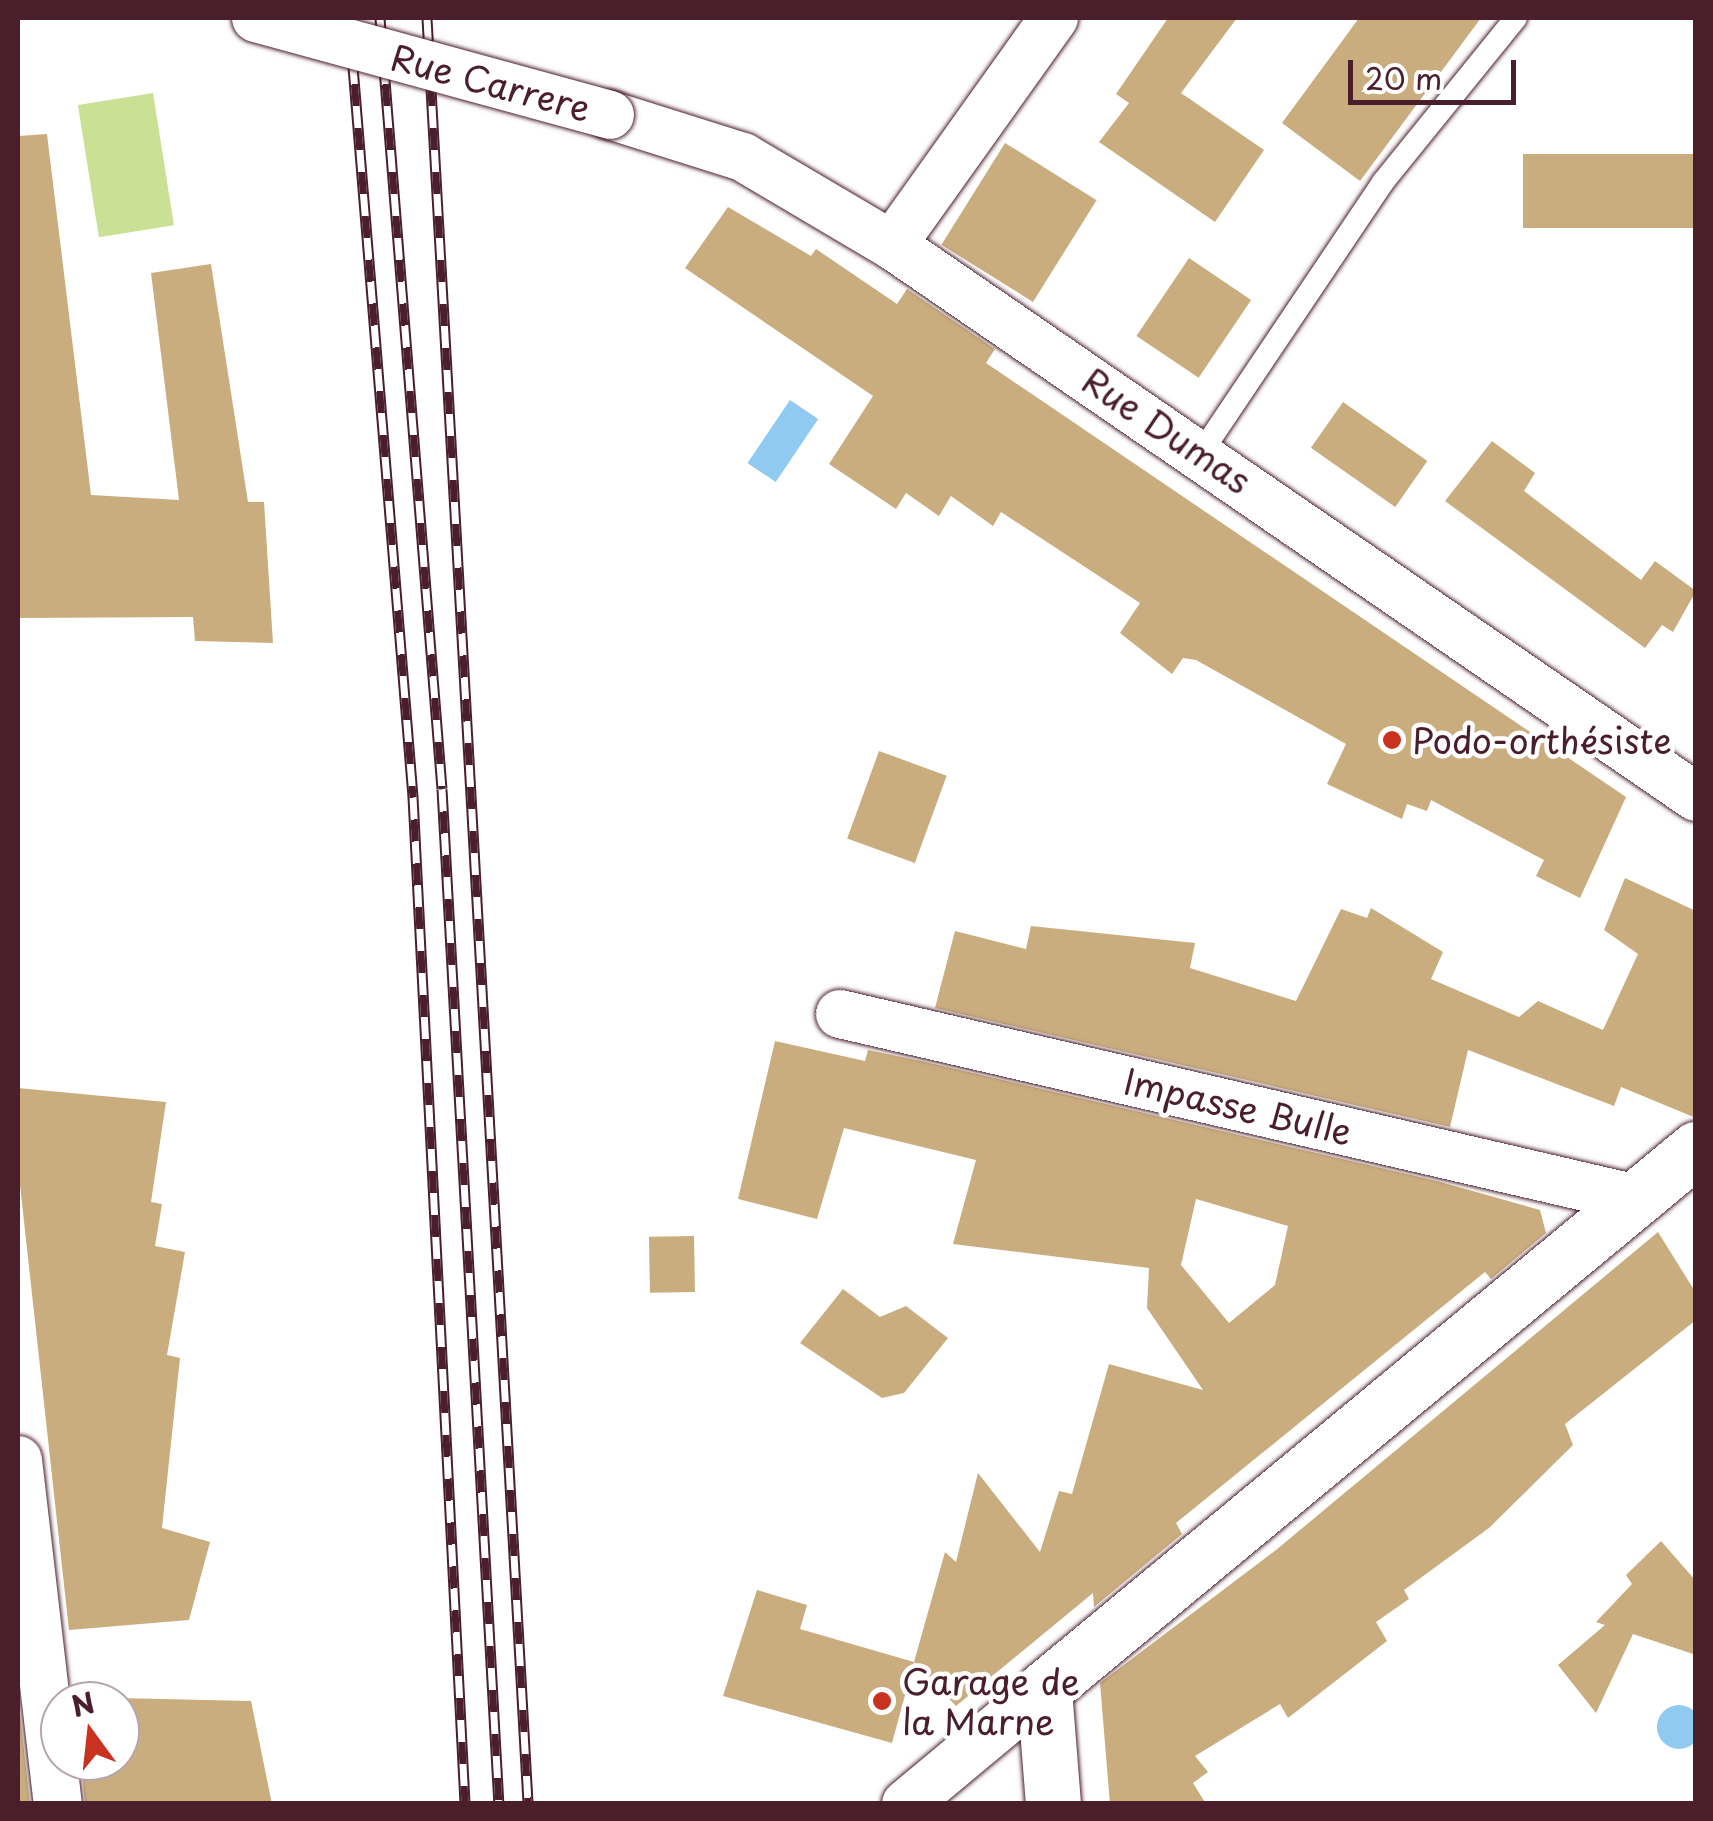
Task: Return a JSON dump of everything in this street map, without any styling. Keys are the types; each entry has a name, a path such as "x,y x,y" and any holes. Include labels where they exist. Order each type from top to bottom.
{"main road":[{"path":"1053,1804 1044,1689 1696,1149"}],"street":[{"name":"Rue Carrere","path":"256,18 610,115"},
{"path":"892,245 1054,18"},
{"name":"Rue Dumas","path":"610,115 743,157 892,245 1201,453 1696,797"},
{"name":"Impasse Bulle","path":"840,1014 1636,1199"},
{"path":"18,1460 28,1645 58,1804"},
{"path":"906,1804 1044,1689"}],"lane":[{"path":"1201,453 1383,182 1516,18"}],"green space":[{"path":"153,93 174,225 99,237 78,105"}],"water":[{"path":"790,400 818,419 776,482 748,463"},
{"path":"1679,1705 1694,1712 1701,1727 1694,1742 1679,1749 1664,1742 1657,1727 1664,1712"}],"building":[{"path":"1168,18 1237,18 1181,93 1264,150 1215,222 1099,142 1129,103 1116,94"},
{"path":"1359,18 1481,18 1360,181 1282,123"},
{"path":"47,134 91,495 179,500 151,273 211,264 248,502 264,502 273,643 195,641 193,617 18,618 18,136"},
{"path":"1005,143 1097,200 1033,302 941,245"},
{"path":"1523,154 1696,154 1696,228 1523,228"},
{"path":"728,207 811,256 816,249 897,304 907,289 995,349 986,363 1626,797 1580,898 1536,876 1544,860 1431,800 1427,811 1407,804 1402,819 1327,784 1346,744 1196,660 1183,658 1172,674 1120,633 1140,603 1001,512 993,526 951,496 939,516 906,493 896,509 829,464 873,396 685,268"},
{"path":"1189,258 1251,300 1199,378 1136,336"},
{"path":"1343,402 1427,461 1395,507 1311,448"},
{"path":"1492,441 1535,473 1524,491 1641,580 1655,561 1696,591 1673,632 1662,625 1645,648 1445,501"},
{"path":"879,751 947,776 915,863 847,838"},
{"path":"1625,878 1696,911 1696,1118 1621,1087 1614,1106 1468,1050 1450,1127 935,1008 955,931 1026,949 1031,926 1195,943 1190,968 1296,1001 1341,909 1367,918 1371,908 1443,952 1431,979 1519,1017 1538,1001 1603,1030 1638,954 1604,930"},
{"path":"775,1041 865,1061 868,1050 921,1061 1437,1181 1540,1210 1546,1233 1491,1279 1485,1272 1176,1523 1182,1534 1094,1607 1093,1593 956,1706 914,1662 945,1552 956,1562 978,1473 1040,1552 1059,1491 1072,1494 1109,1364 1203,1390 1147,1308 1149,1268 953,1244 976,1160 844,1128 817,1219 738,1199","holes":["1196,1199 1288,1226 1275,1285 1229,1323 1181,1265"]},
{"path":"18,1088 166,1102 151,1202 162,1204 155,1246 185,1252 167,1355 180,1358 162,1528 210,1542 189,1620 69,1630 18,1167"},
{"path":"1658,1232 1696,1293 1696,1320 1565,1424 1573,1445 1489,1528 1404,1590 1409,1599 1376,1622 1387,1641 1288,1718 1280,1704 1195,1756 1208,1772 1193,1783 1206,1804 1110,1804 1100,1683 1276,1550"},
{"path":"694,1236 695,1292 650,1293 649,1237"},
{"path":"843,1289 880,1317 906,1306 948,1338 904,1393 882,1398 800,1343"},
{"path":"1661,1541 1696,1581 1696,1655 1633,1634 1596,1713 1558,1665 1605,1625 1596,1622 1632,1584 1626,1575"},
{"path":"757,1590 807,1605 800,1629 914,1662 892,1743 723,1696"},
{"path":"18,1696 30,1804 18,1804"},
{"path":"140,1699 251,1701 272,1804 85,1804 83,1781 140,1781"}],"railway":[{"path":"349,18 413,797 465,1804"},
{"path":"380,18 442,789 499,1804"},
{"path":"427,18 528,1804"}],"place":[{"name":"Podo-orthésiste","path":"1392,740"},
{"name":"Garage de la Marne","path":"882,1701"}]}
